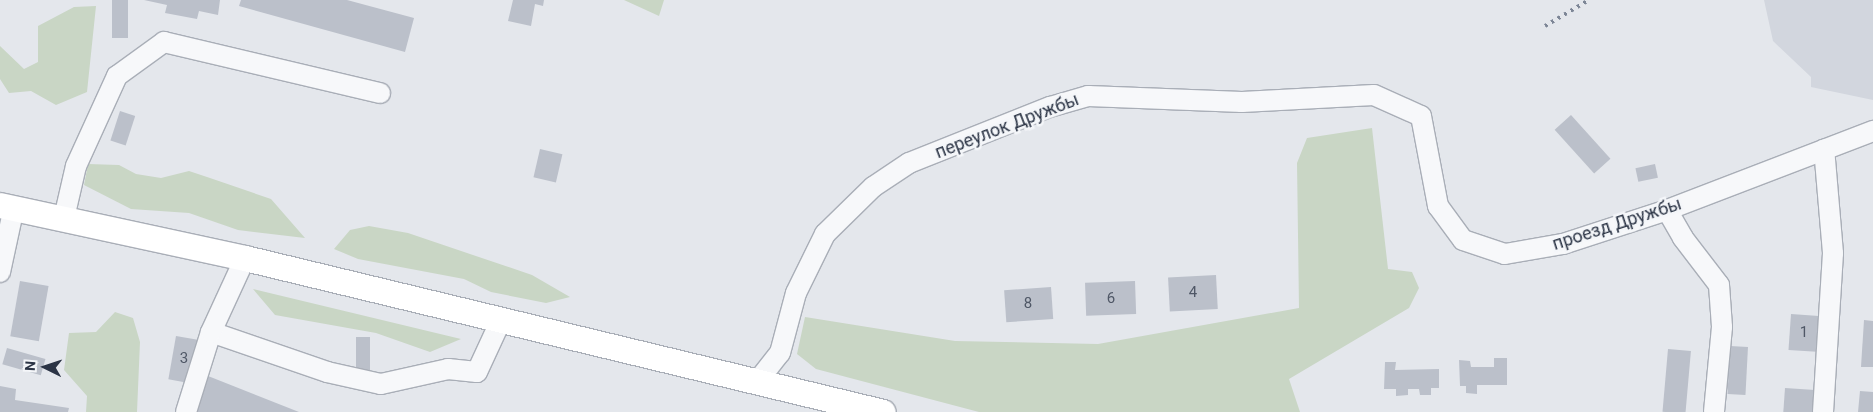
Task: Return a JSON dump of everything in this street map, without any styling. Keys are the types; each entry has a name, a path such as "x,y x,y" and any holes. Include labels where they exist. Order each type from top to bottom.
{"main road":[{"path":"7,206 245,258 878,411"}],"street":[{"path":"64,218 76,166 117,76 164,42 380,93"},
{"name":"переулок Дружбы","path":"757,382 780,353 796,293 825,234 873,187 909,163 1050,107 1088,96 1242,102 1374,95 1421,116 1429,160"},
{"name":"проезд Дружбы","path":"1429,160 1438,206 1463,240 1506,254 1563,244 1667,210 1873,131"},
{"path":"1823,412 1833,252 1824,149"},
{"path":"0,272 7,206"},
{"path":"1667,210 1683,238 1719,285 1722,327 1714,412"},
{"path":"186,412 211,332 245,258"},
{"path":"211,332 327,372 381,384 448,369 477,372 501,320"}],"shaded area":[{"path":"1764,0 1873,0 1873,100 1811,87 1811,77 1773,41"}],"green space":[{"path":"624,0 664,0 659,16"},
{"path":"96,6 87,92 56,105 31,91 9,93 0,79 0,46 24,69 38,62 38,26 74,7"},
{"path":"1372,128 1388,269 1412,272 1419,288 1409,308 1289,379 1300,412 979,412 816,369 797,354 805,317 955,341 1098,344 1299,308 1297,163 1307,138"},
{"path":"88,164 119,165 136,174 161,178 189,171 210,178 271,199 305,238 238,230 189,213 131,209 84,185"},
{"path":"369,226 408,233 532,275 570,297 546,303 491,292 464,279 358,259 334,249 350,230"},
{"path":"253,289 461,339 430,352 376,333 275,315"},
{"path":"115,312 133,318 140,342 137,412 86,412 87,396 64,370 69,333 96,332"}],"building":[{"path":"112,0 128,0 128,38 112,38"},
{"path":"144,0 220,0 218,15 199,11 197,19 165,13 167,5"},
{"path":"241,0 347,0 414,18 405,52 239,6"},
{"path":"513,0 544,0 543,6 535,4 531,26 508,21"},
{"path":"120,111 135,116 126,145 110,140"},
{"path":"1571,115 1610,159 1594,174 1555,130"},
{"path":"540,149 562,154 556,182 533,177"},
{"path":"1655,164 1658,178 1638,182 1635,168"},
{"path":"1216,275 1218,309 1170,311 1168,278"},
{"path":"20,281 49,286 39,341 10,336"},
{"path":"1135,281 1136,314 1086,316 1085,283"},
{"path":"1051,287 1053,319 1006,322 1004,290"},
{"path":"1791,314 1819,316 1816,352 1788,350"},
{"path":"1864,320 1873,321 1873,367 1861,367"},
{"path":"176,336 198,340 190,383 168,379"},
{"path":"356,337 370,337 370,376 356,376"},
{"path":"1730,346 1748,347 1745,395 1727,394"},
{"path":"7,348 45,359 41,375 2,364"},
{"path":"1668,349 1691,351 1686,412 1663,412"},
{"path":"1494,358 1507,358 1507,385 1477,385 1477,394 1466,393 1466,386 1460,386 1459,360 1470,361 1471,367 1494,367"},
{"path":"1385,362 1396,362 1395,370 1439,369 1439,388 1431,388 1431,395 1420,395 1419,389 1408,389 1408,395 1396,396 1396,389 1384,389"},
{"path":"203,374 299,412 190,412"},
{"path":"0,386 16,389 15,400 69,408 68,412 0,412"},
{"path":"1785,388 1815,390 1813,412 1783,412"},
{"path":"1860,391 1873,392 1873,412 1858,412"}],"railway":[{"path":"1545,26 1589,0"}]}
